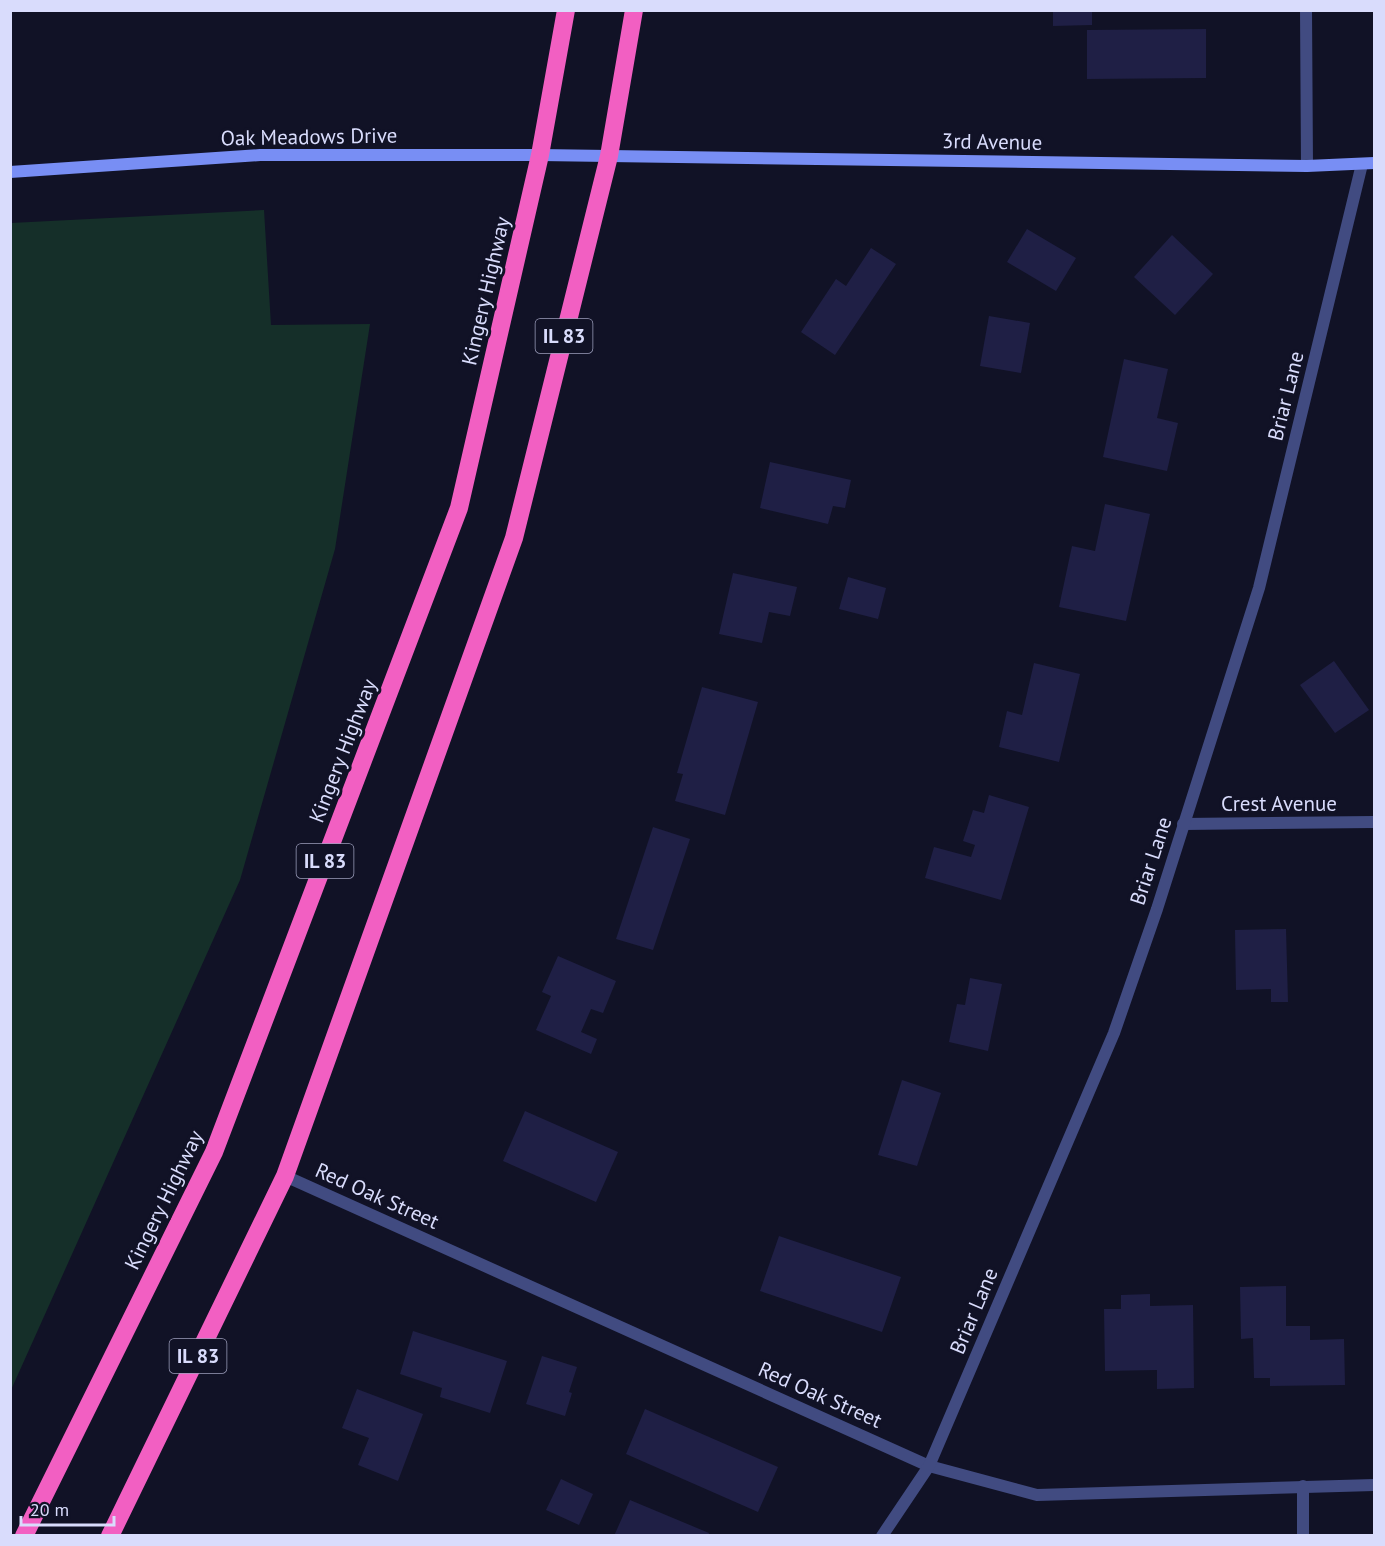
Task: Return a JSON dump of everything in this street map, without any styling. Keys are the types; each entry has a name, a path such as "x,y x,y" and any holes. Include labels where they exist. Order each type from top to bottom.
{"highway":[{"name":"Kingery Highway","path":"24,1536 214,1152 459,508 540,155 566,10"},
{"name":"IL 83","path":"110,1536 285,1176 514,538 609,156 634,10"}],"street":[{"path":"1306,10 1307,166"},
{"name":"Oak Meadows Drive","path":"10,172 260,155 609,156"},
{"name":"3rd Avenue","path":"609,156 1307,166 1368,164"},
{"name":"Briar Lane","path":"882,1536 929,1466 1114,1033 1157,909 1259,588 1368,164"},
{"name":"Crest Avenue","path":"1183,824 1374,822"},
{"name":"Red Oak Street","path":"285,1176 929,1466 1037,1495 1374,1485"},
{"path":"1303,1486 1303,1536"}],"green space":[{"path":"264,210 271,325 370,324 335,549 240,880 11,1390 11,223"}],"building":[{"path":"1053,10 1092,10 1092,25 1053,26"},
{"path":"1206,29 1206,78 1087,79 1087,30"},
{"path":"1027,229 1076,258 1056,291 1007,262"},
{"path":"1172,235 1213,274 1175,315 1134,277"},
{"path":"871,248 896,264 835,355 801,332 836,279 846,286"},
{"path":"989,316 1030,323 1021,373 980,366"},
{"path":"1124,359 1168,369 1157,418 1178,423 1167,471 1103,457"},
{"path":"770,462 851,480 845,508 833,506 828,524 760,508"},
{"path":"1105,504 1150,514 1126,621 1059,607 1072,546 1095,551"},
{"path":"733,573 797,587 790,616 769,612 762,643 719,634"},
{"path":"848,577 886,588 878,619 839,609"},
{"path":"1334,661 1369,710 1335,733 1300,685"},
{"path":"1034,663 1080,674 1059,762 999,747 1007,711 1022,715"},
{"path":"702,687 758,702 725,815 675,801 683,774 677,773"},
{"path":"989,795 1029,807 1001,900 925,878 934,847 971,857 975,845 963,841 973,810 984,813"},
{"path":"653,827 690,839 653,950 616,939"},
{"path":"1286,929 1288,1002 1271,1002 1271,989 1236,990 1235,930"},
{"path":"558,956 616,981 603,1013 591,1009 581,1032 597,1039 591,1054 536,1030 551,996 542,992"},
{"path":"970,978 1002,984 988,1051 949,1042 957,1004 965,1005"},
{"path":"902,1080 941,1093 917,1166 878,1155"},
{"path":"525,1111 618,1152 596,1202 503,1161"},
{"path":"779,1236 901,1277 882,1332 760,1291"},
{"path":"1286,1286 1286,1326 1310,1326 1310,1340 1344,1339 1345,1385 1270,1386 1270,1378 1254,1378 1253,1338 1241,1339 1240,1287"},
{"path":"1150,1294 1150,1306 1193,1305 1194,1388 1157,1389 1157,1370 1105,1371 1104,1309 1121,1309 1121,1295"},
{"path":"413,1331 507,1361 490,1413 440,1397 442,1388 400,1374"},
{"path":"542,1356 577,1367 569,1392 572,1393 565,1416 526,1404"},
{"path":"357,1389 423,1414 398,1481 358,1465 369,1438 342,1428"},
{"path":"645,1409 778,1467 758,1512 626,1454"},
{"path":"561,1479 593,1494 579,1525 546,1510"},
{"path":"630,1500 709,1533 708,1536 614,1536"}]}
